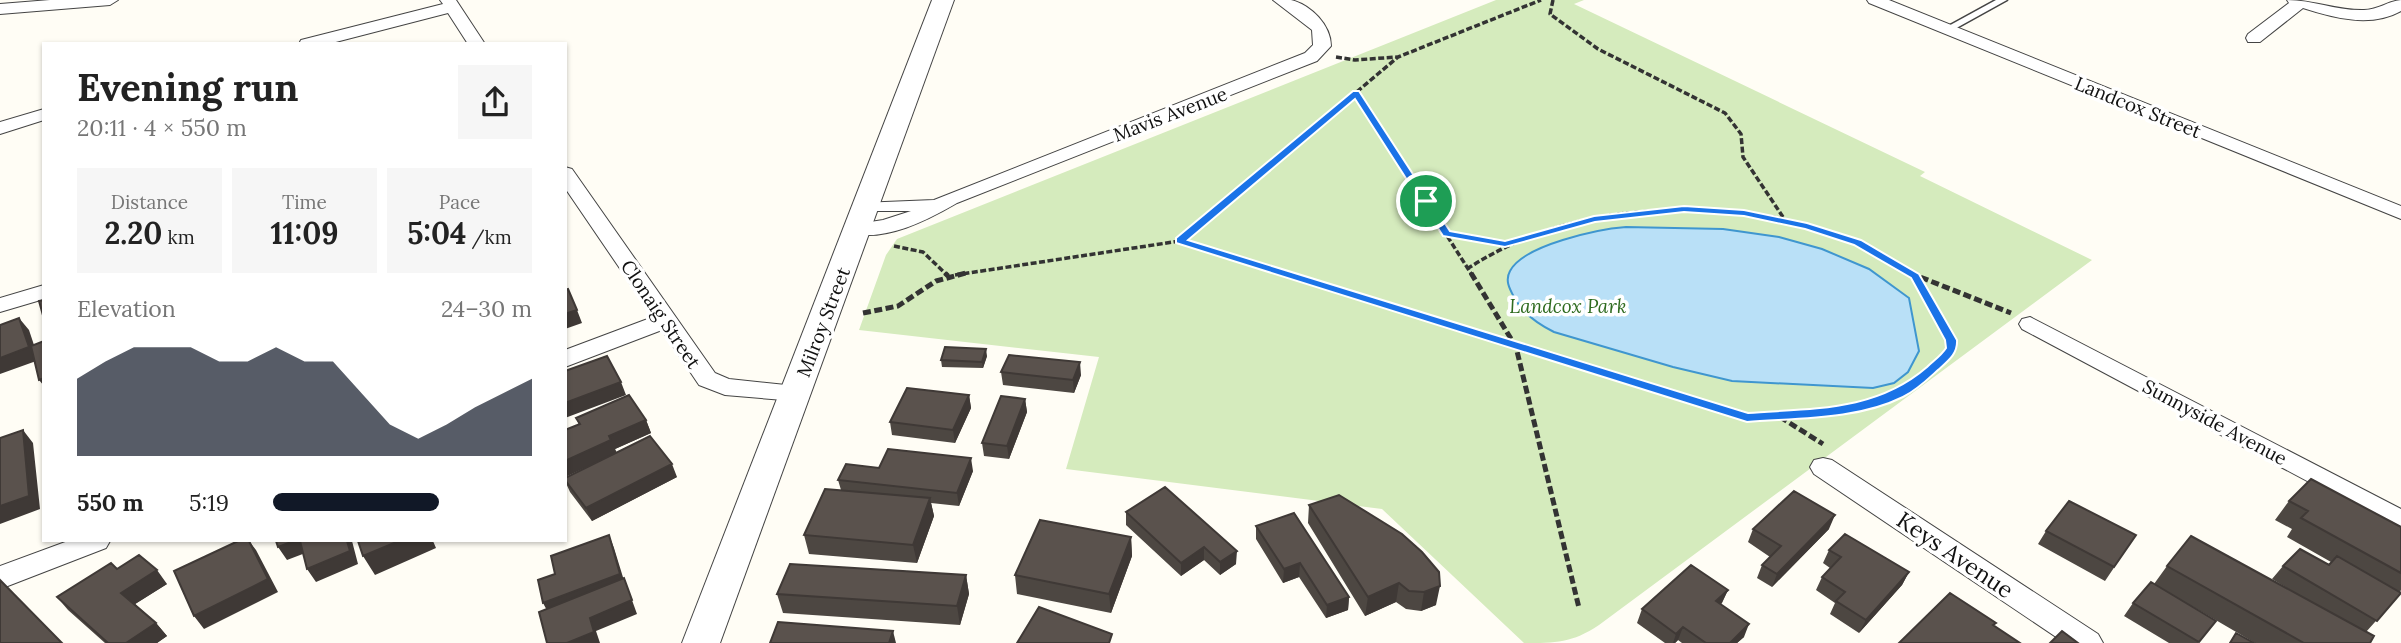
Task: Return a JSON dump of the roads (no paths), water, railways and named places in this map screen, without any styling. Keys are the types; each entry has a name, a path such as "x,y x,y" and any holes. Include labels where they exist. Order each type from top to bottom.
{"street":[{"path":"0,9 110,0"},
{"name":"Milroy Street","path":"701,643 943,0"},
{"name":"Mavis Avenue","path":"863,218 890,227 921,216 950,199 1311,57 1322,46 1322,32 1312,19 1282,0"},
{"name":"Landcox Street","path":"1875,0 2401,213"},
{"path":"2254,38 2277,22 2298,1 2317,7 2372,15 2389,13 2401,4"},
{"path":"314,42 450,3 476,42"},
{"path":"2277,22 2317,7"},
{"path":"0,128 42,115"},
{"name":"Clonaig Street","path":"567,176 706,379 725,387 796,393"},
{"path":"0,305 42,293"},
{"path":"567,358 667,320"},
{"name":"Sunnyside Avenue","path":"2022,320 2401,521"},
{"name":"Keys Avenue","path":"1826,458 2088,643"},
{"path":"0,578 93,542"}],"lane":[{"path":"1948,29 2003,0"}],"water":[{"path":"1626,227 1723,229 1779,237 1822,249 1869,269 1909,298 1919,351 1908,372 1894,383 1873,388 1732,381 1673,367 1554,332 1531,318 1517,303 1508,281 1509,274 1518,262 1530,253 1563,240"}],"park label":[{"name":"Landcox Park","path":"1568,306"}]}
